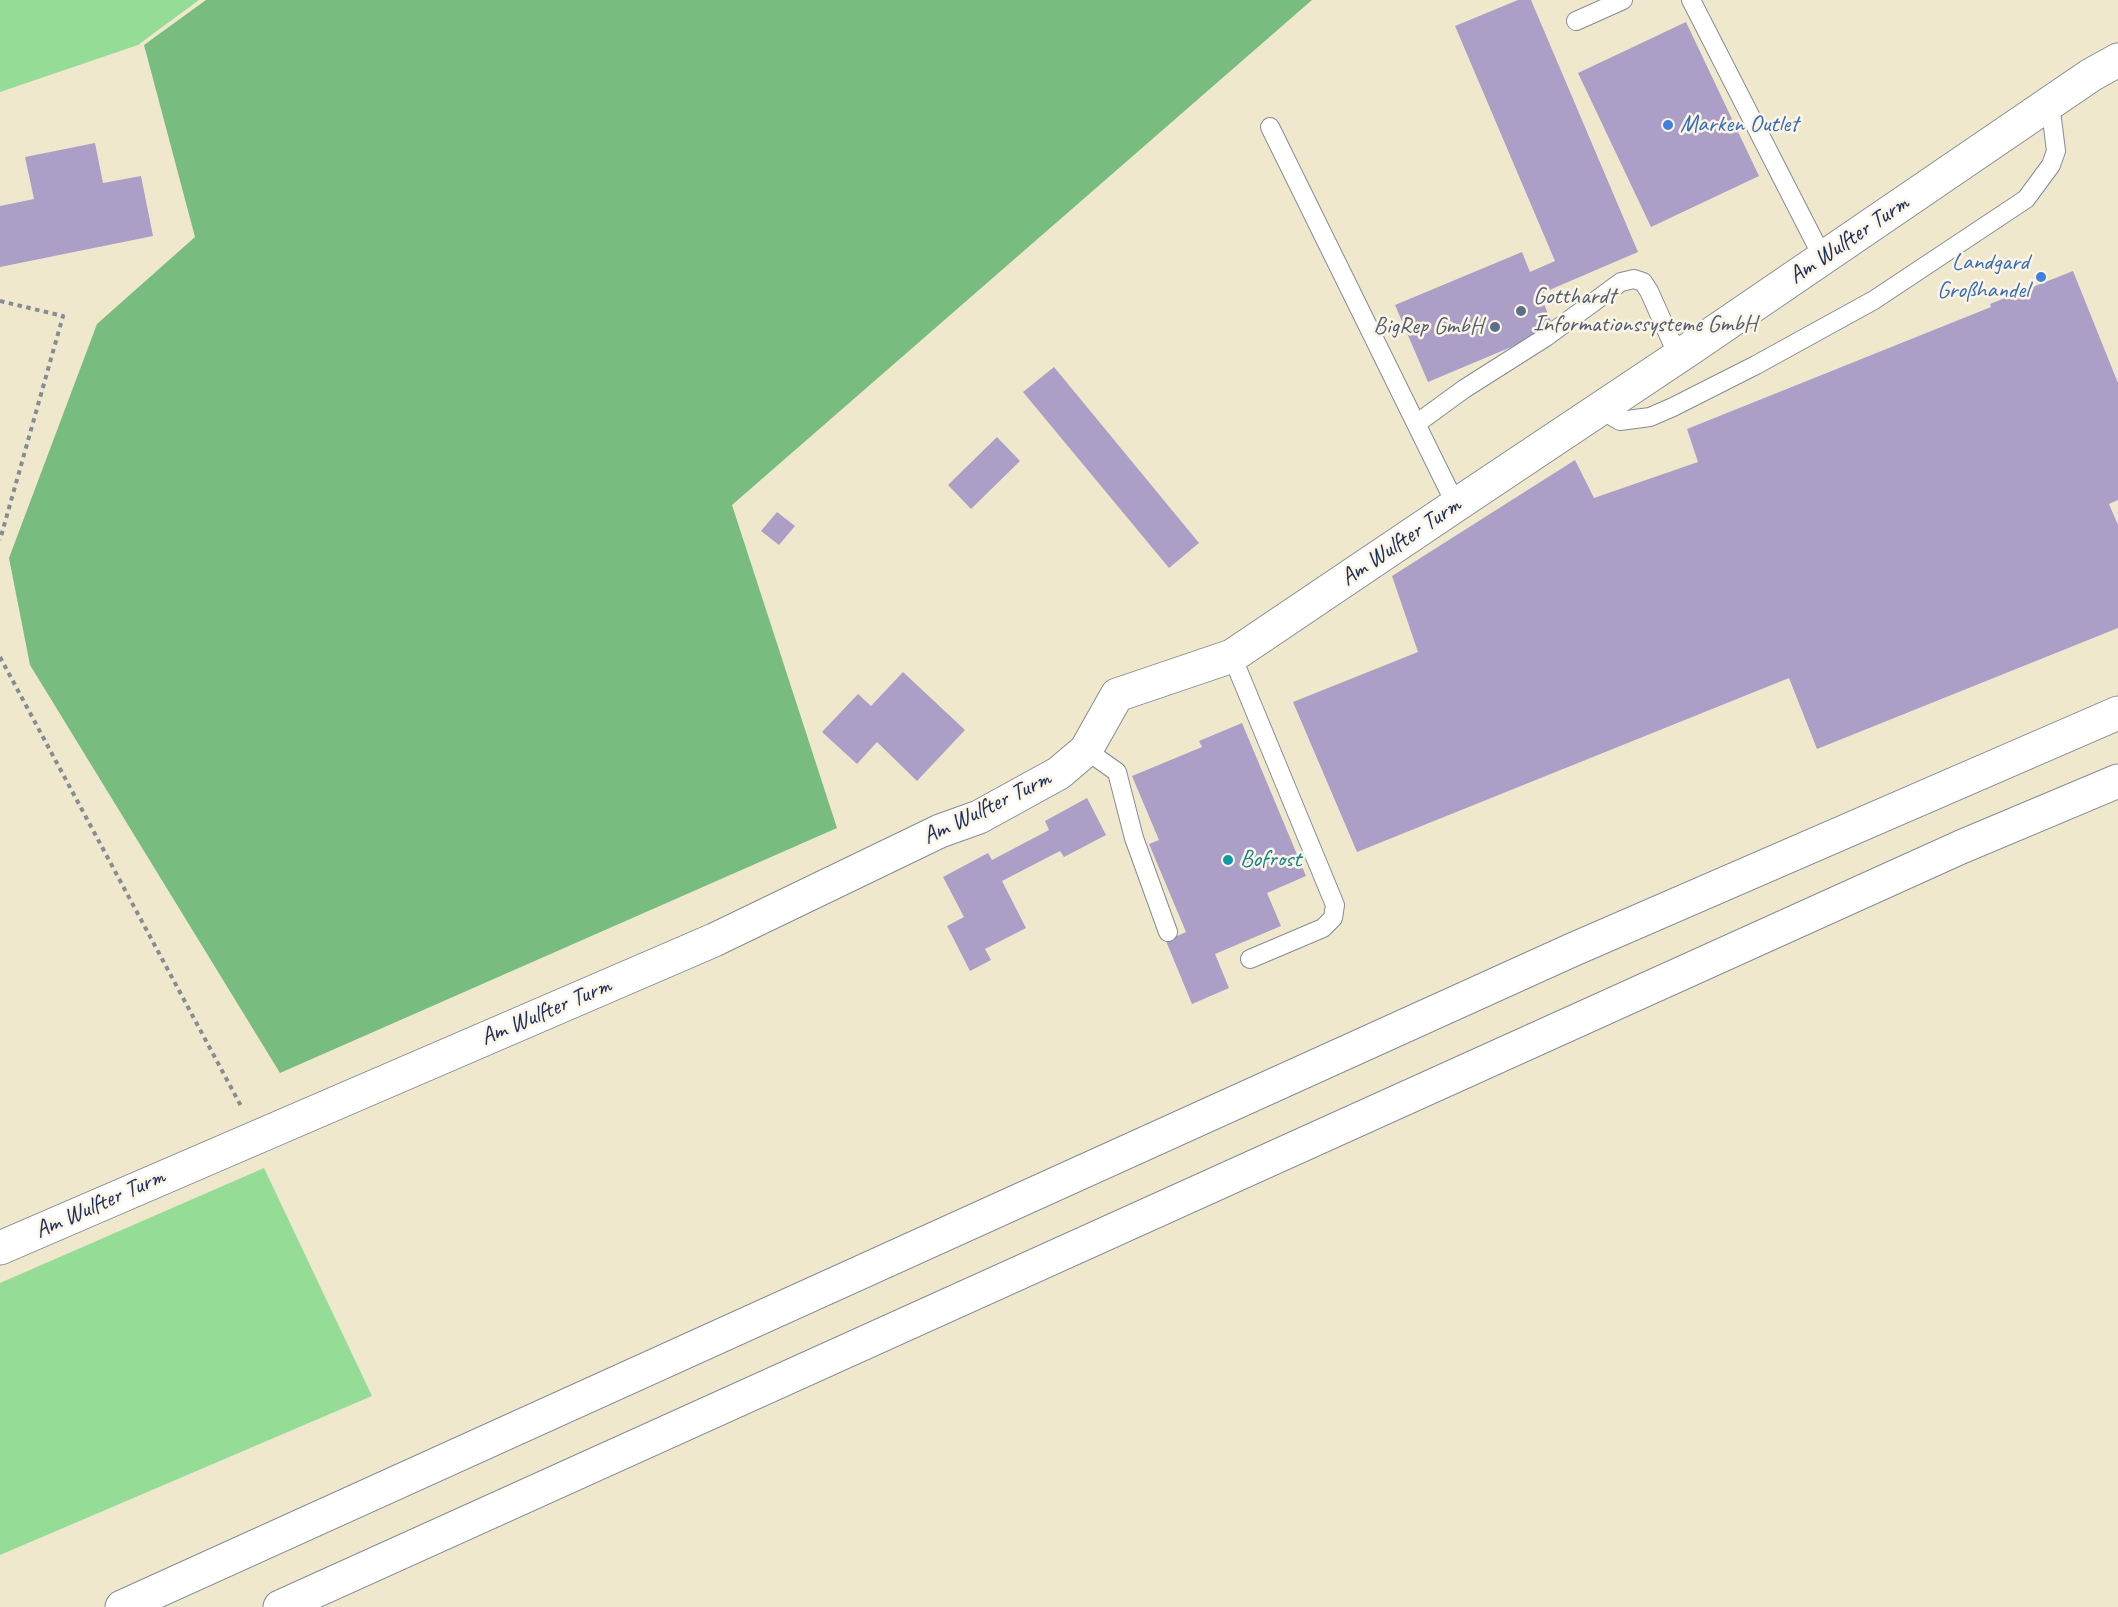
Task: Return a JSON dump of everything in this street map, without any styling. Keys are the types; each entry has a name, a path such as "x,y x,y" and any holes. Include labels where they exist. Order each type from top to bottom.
{"main road":[{"name":"Am Wulfter Turm","path":"0,1248 714,940 940,831 979,817 1059,773 1086,750 1117,695 1232,656 2091,75 2118,60"},
{"path":"122,1607 1572,950 2118,713"},
{"path":"279,1607 1940,857 2118,781"}],"lane":[{"path":"1576,21 1623,0"},
{"path":"1691,0 1823,258"},
{"path":"1600,408 1620,421 1650,417 1673,407 1874,300 2026,199 2051,165 2056,151 2050,103"},
{"path":"1270,127 1455,505"},
{"path":"1416,424 1464,389 1546,338 1621,282 1634,279 1643,282 1678,356"},
{"path":"1232,656 1335,905 1333,918 1323,928 1250,959"},
{"path":"1086,750 1117,772 1134,838 1168,932"}],"path":[{"path":"0,301 63,316 0,540"},
{"path":"0,657 257,1136"}],"green space":[{"path":"0,0 199,0 138,45 0,92"},
{"path":"206,0 1312,0 732,505 837,828 280,1073 30,665 9,558 97,324 195,237 144,45"},
{"path":"264,1168 372,1396 0,1555 0,1283"}],"building":[{"path":"1518,0 1531,0 1638,252 1540,294 1554,329 1428,382 1395,305 1522,252 1530,272 1555,261 1455,26"},
{"name":"Marken Outlet","path":"1686,22 1759,176 1651,227 1578,73"},
{"path":"95,143 103,183 141,176 153,236 0,267 0,206 34,199 25,157"},
{"path":"2073,271 2118,383 2118,500 2109,504 2118,525 2118,628 1817,749 1789,678 1357,852 1293,702 1418,652 1392,576 1575,460 1594,498 1698,462 1687,429 1991,307 1990,304"},
{"path":"1054,367 1199,543 1169,568 1023,392"},
{"path":"997,437 1020,461 971,509 948,485"},
{"path":"777,512 795,526 779,545 761,531"},
{"path":"903,672 965,730 917,781 877,742 857,764 822,732 858,694 871,706"},
{"name":"Bofrost","path":"1242,723 1306,876 1267,893 1281,926 1215,954 1229,988 1192,1004 1166,941 1186,932 1149,844 1159,840 1132,776 1202,747 1199,741"},
{"path":"1087,798 1106,835 1064,857 1060,851 1002,881 1026,928 985,949 991,960 970,971 947,926 964,917 943,877 988,853 992,860 1049,830 1045,821"}],"place":[{"name":"Marken Outlet","path":"1668,125"},
{"name":"Landgard Großhandel","path":"2041,277"},
{"name":"Gotthardt Informationssysteme GmbH","path":"1521,311"},
{"name":"BigRep GmbH","path":"1495,327"},
{"name":"Bofrost","path":"1228,860"}]}
